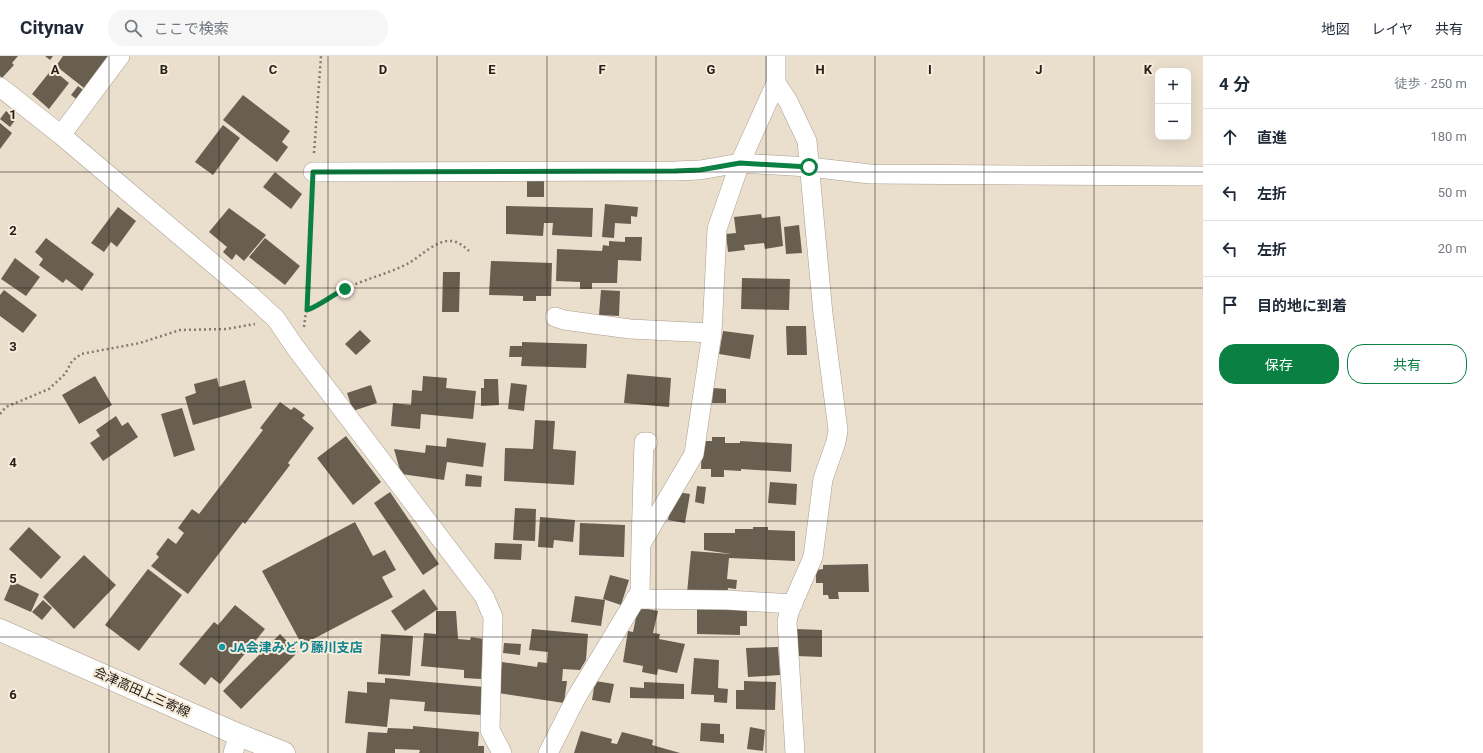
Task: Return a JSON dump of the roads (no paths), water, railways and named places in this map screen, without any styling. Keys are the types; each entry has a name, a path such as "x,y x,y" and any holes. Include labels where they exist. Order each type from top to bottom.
{"main road":[{"name":"会津高田上三寄線","path":"0,630 236,744 284,753"}],"street":[{"path":"61,134 120,56"},
{"path":"641,544 694,454 712,333 717,229 740,163 776,83 776,56"},
{"path":"776,83 788,100 806,141 823,314 838,430 836,442 823,479 813,557 787,622 795,753"},
{"path":"0,87 61,134 220,269 276,319 295,347 484,596 493,617 490,730 502,753"},
{"path":"313,172 675,171 700,170 740,163 809,167 870,174 1203,176"},
{"path":"555,317 564,320 630,329 712,333"},
{"path":"548,753 576,698 640,592 644,442 648,442"},
{"path":"635,599 727,600 793,604"}],"place":[{"name":"JA会津みどり藤川支店","path":"222,647"}]}
